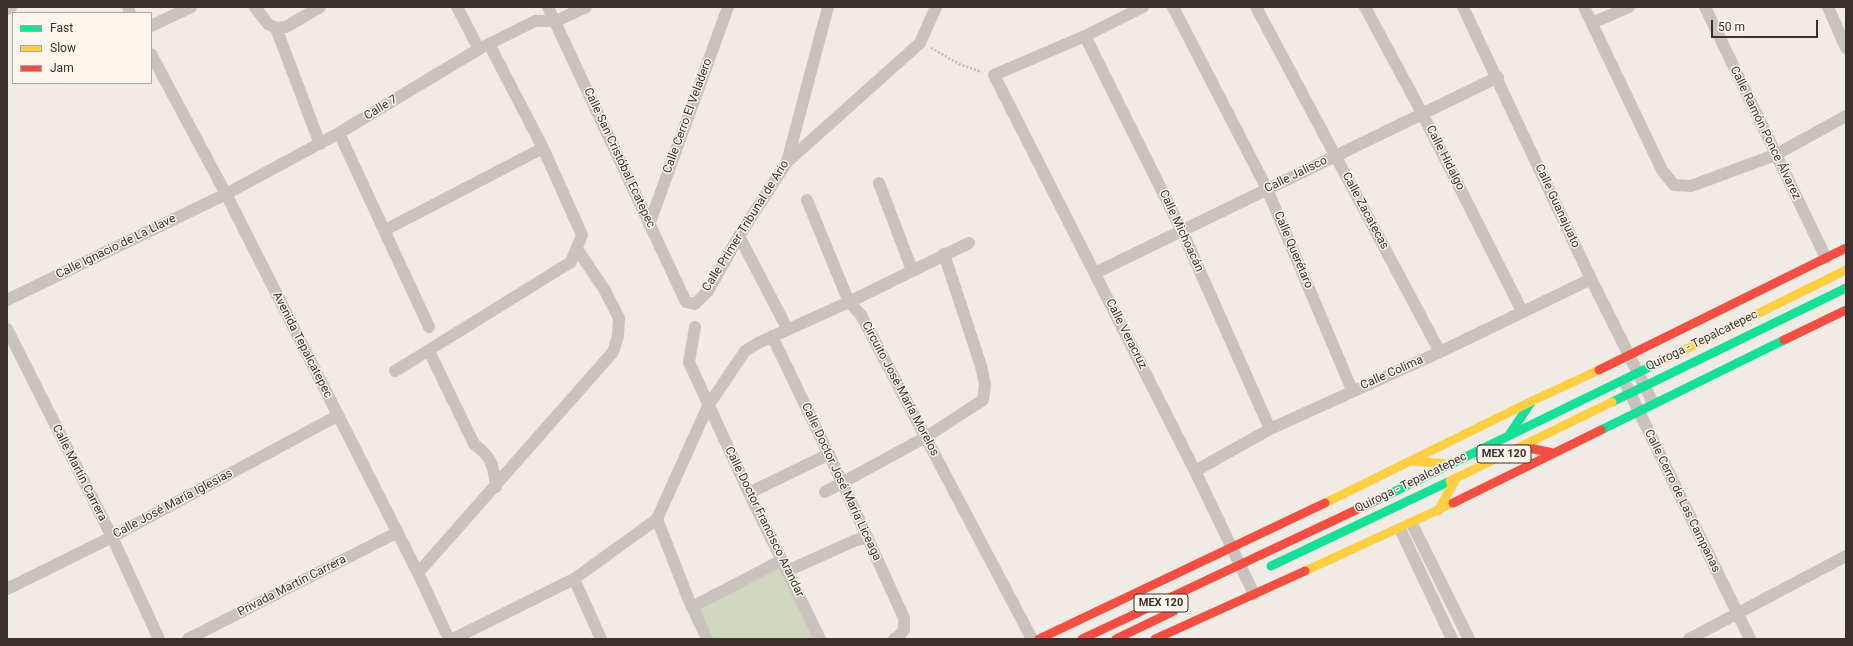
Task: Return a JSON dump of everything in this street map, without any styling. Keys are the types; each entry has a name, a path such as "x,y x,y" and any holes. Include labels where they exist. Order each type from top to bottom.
{"main road":[{"path":"1039,639 1233,548 1532,402 1630,356 1846,248"},
{"name":"Quiroga - Tepalcatepec","path":"1248,574 1450,464 1507,438 1846,270"},
{"name":"Quiroga - Tepalcatepec","path":"1082,639 1156,605 1248,574 1457,478 1644,385 1846,288"},
{"path":"1155,639 1171,636 1254,594 1412,524 1653,403 1846,310"},
{"path":"1507,438 1532,402"},
{"path":"1514,449 1534,449 1553,453"},
{"path":"1412,461 1450,464"},
{"path":"1438,511 1457,478"},
{"name":"MEX 120","path":"1116,639 1183,607"}],"street":[{"path":"7,9 11,7"},
{"path":"152,26 192,7"},
{"path":"255,7 268,24 276,28 286,27 320,7"},
{"path":"395,371 571,262 582,235 543,148 484,47 457,7"},
{"path":"535,21 544,7"},
{"name":"Calle San Cristóbal Ecatepec","path":"548,7 556,21 649,225 686,302 695,304"},
{"path":"556,21 586,7"},
{"name":"Calle Cerro El Veladero","path":"649,225 728,7"},
{"name":"Calle Primer Tribunal de Ario","path":"695,304 708,291 739,236 788,162 828,7"},
{"path":"788,162 920,43 936,7"},
{"path":"994,75 1085,36 1143,7"},
{"name":"Calle Querétaro","path":"1172,7 1267,189 1352,390"},
{"name":"Calle Zacatecas","path":"1256,7 1440,352"},
{"name":"Calle Hidalgo","path":"1365,7 1422,113 1522,311"},
{"name":"Calle Guanajuato","path":"1464,7 1591,279 1653,403"},
{"path":"1584,7 1662,170 1674,186 1691,186 1775,155 1846,116"},
{"path":"1592,23 1629,7"},
{"name":"Calle Ramón Ponce Álvarez","path":"1705,7 1775,155 1826,258"},
{"path":"1828,7 1846,48"},
{"name":"Calle 7","path":"226,194 320,144 484,47 535,21 556,21"},
{"path":"276,28 320,144"},
{"name":"Calle Michoacán","path":"1085,36 1182,231 1270,429"},
{"name":"Avenida Tepalcatepec","path":"152,56 226,194 396,533 418,573 449,639"},
{"name":"Calle Veracruz","path":"994,75 1233,548 1248,574 1254,594"},
{"name":"Calle Jalisco","path":"1095,274 1498,77"},
{"path":"338,133 385,230 429,327"},
{"path":"385,230 543,148"},
{"path":"879,183 912,270"},
{"name":"Calle Ignacio de La Llave","path":"7,300 226,194"},
{"name":"Circuito José María Morelos","path":"807,200 849,302 861,315 1032,639"},
{"path":"739,236 788,330"},
{"path":"453,639 574,578 657,519 708,406 746,351 772,336 849,302 969,243"},
{"path":"418,573 496,487 613,352 618,336 619,318 604,289 577,249"},
{"path":"825,492 926,437 983,400 985,385 981,366 944,254"},
{"name":"Calle Colima","path":"1194,471 1270,429 1352,390 1440,352 1522,311 1591,279"},
{"name":"Calle Doctor Francisco Arandar","path":"695,327 689,362 749,493 820,639"},
{"name":"Calle Martín Carrera","path":"7,329 112,537 159,639"},
{"name":"Calle Doctor José María Liceaga","path":"772,336 829,454 904,618 904,630 894,639"},
{"path":"429,350 474,444 485,452 493,463 496,487"},
{"name":"Calle Cerro de Las Campanas","path":"1615,363 1750,639"},
{"name":"Calle José María Iglesias","path":"7,589 112,537 337,416"},
{"path":"749,493 829,454"},
{"path":"657,519 705,638"},
{"path":"1412,524 1469,639"},
{"path":"1400,529 1452,639"},
{"name":"Privada Martín Carrera","path":"188,639 396,533"},
{"path":"690,602 784,566 856,540 867,538"},
{"path":"1689,639 1846,556"},
{"path":"574,578 601,639"},
{"path":"1147,589 1171,636"}],"path":[{"path":"920,43 958,64 994,75"}],"green space":[{"path":"782,562 819,639 709,639 694,608"}],"traffic: fast":[{"path":"1612,402 1846,288"},
{"path":"1601,430 1784,340"},
{"path":"1373,502 1660,362"},
{"path":"1509,435 1532,401"},
{"path":"1271,566 1450,481"}],"traffic: slow":[{"path":"1660,362 1846,270"},
{"path":"1325,503 1532,401 1599,370"},
{"path":"1450,481 1612,402"},
{"path":"1412,461 1449,464"},
{"path":"1438,511 1457,477"},
{"path":"1305,571 1453,503"}],"traffic: jam":[{"path":"1599,370 1846,248"},
{"path":"1784,340 1846,310"},
{"path":"1453,503 1601,430"},
{"path":"1515,449 1534,449 1553,453"},
{"path":"1082,639 1373,502"},
{"path":"1039,639 1325,503"},
{"path":"1155,639 1305,571"},
{"path":"1116,639 1174,611"}]}
